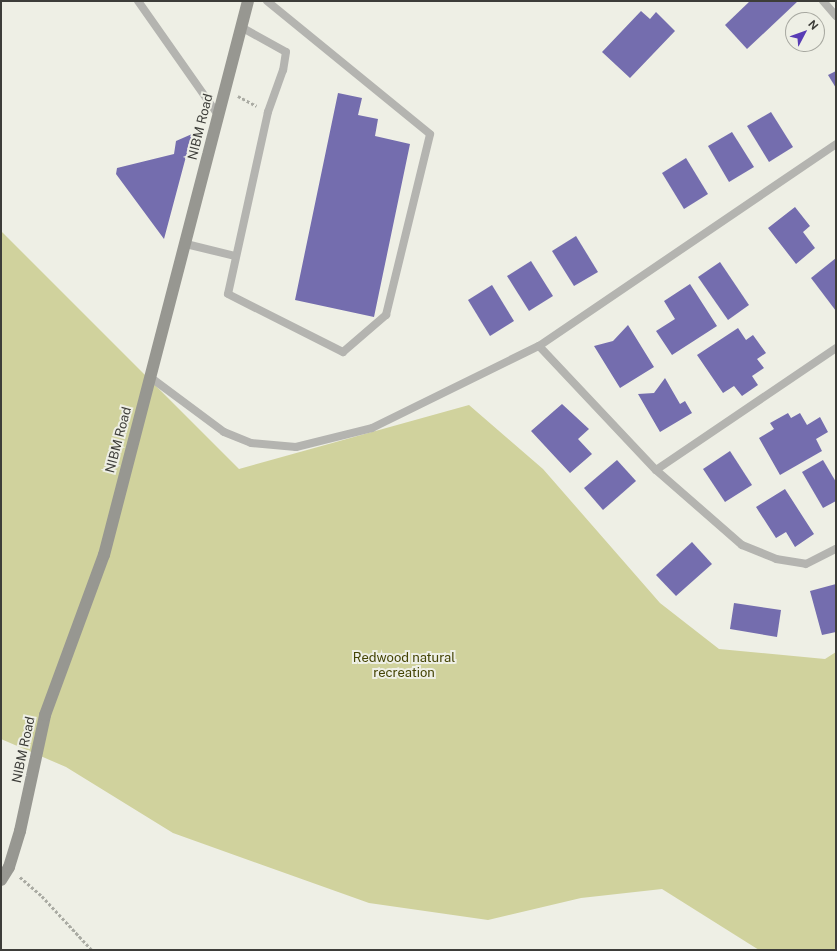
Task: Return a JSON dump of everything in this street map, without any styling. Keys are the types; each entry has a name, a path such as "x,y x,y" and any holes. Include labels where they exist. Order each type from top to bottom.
{"main road":[{"name":"NIBM Road","path":"1,880 9,867 20,831 45,716 104,555 248,1"}],"lane":[{"path":"138,1 218,115"},
{"path":"241,27 286,52 283,70 268,112 235,256 228,294 343,352 386,315 430,134 267,1"},
{"path":"823,1 836,16"},
{"path":"150,377 224,432 251,443 296,448 372,428 539,346 836,144"},
{"path":"186,244 235,256"},
{"path":"539,346 656,470 742,545 776,559 806,564 836,549"},
{"path":"656,470 836,348"}],"path":[{"path":"225,90 268,112"},
{"path":"9,867 42,896 92,950"}],"green space":[{"name":"Redwood natural recreation","path":"1,231 239,469 469,405 543,469 660,603 719,649 825,659 836,652 836,950 759,950 662,889 581,898 488,920 369,903 173,833 66,767 1,739"}],"building":[{"path":"750,1 798,1 747,49 725,25"},
{"path":"641,11 650,19 656,12 675,31 630,78 602,52"},
{"path":"836,71 836,88 828,75"},
{"path":"338,93 362,98 358,115 378,119 375,136 410,144 374,317 295,300"},
{"path":"771,112 793,147 769,162 747,126"},
{"path":"732,132 754,167 729,182 708,146"},
{"path":"192,134 164,239 116,174 117,168 174,154 176,141"},
{"path":"686,158 708,194 684,209 662,173"},
{"path":"795,207 810,226 803,232 815,248 796,264 768,228"},
{"path":"576,236 598,272 574,286 552,251"},
{"path":"836,258 836,311 811,278"},
{"path":"531,261 553,296 529,311 507,276"},
{"path":"720,262 749,305 728,320 698,277"},
{"path":"690,284 717,326 672,355 656,331 675,319 664,301"},
{"path":"492,285 514,321 490,336 468,300"},
{"path":"628,325 654,367 620,388 594,346 613,341"},
{"path":"738,328 746,340 753,335 766,353 757,359 764,368 752,376 758,385 742,396 734,386 723,393 697,355"},
{"path":"665,378 680,404 685,401 692,413 660,432 638,394 654,393"},
{"path":"562,404 589,429 578,439 592,454 570,473 531,431"},
{"path":"788,413 791,418 800,413 807,425 820,417 828,432 816,439 822,451 780,475 759,438 774,429 770,423"},
{"path":"730,451 752,485 725,502 703,469"},
{"path":"617,460 636,481 603,510 584,488"},
{"path":"823,460 836,482 836,501 823,508 802,472"},
{"path":"785,489 814,534 795,547 786,532 776,538 756,507"},
{"path":"692,542 712,564 676,596 656,575"},
{"path":"836,584 836,632 822,635 810,591"},
{"path":"734,603 781,610 777,637 730,629"}]}
